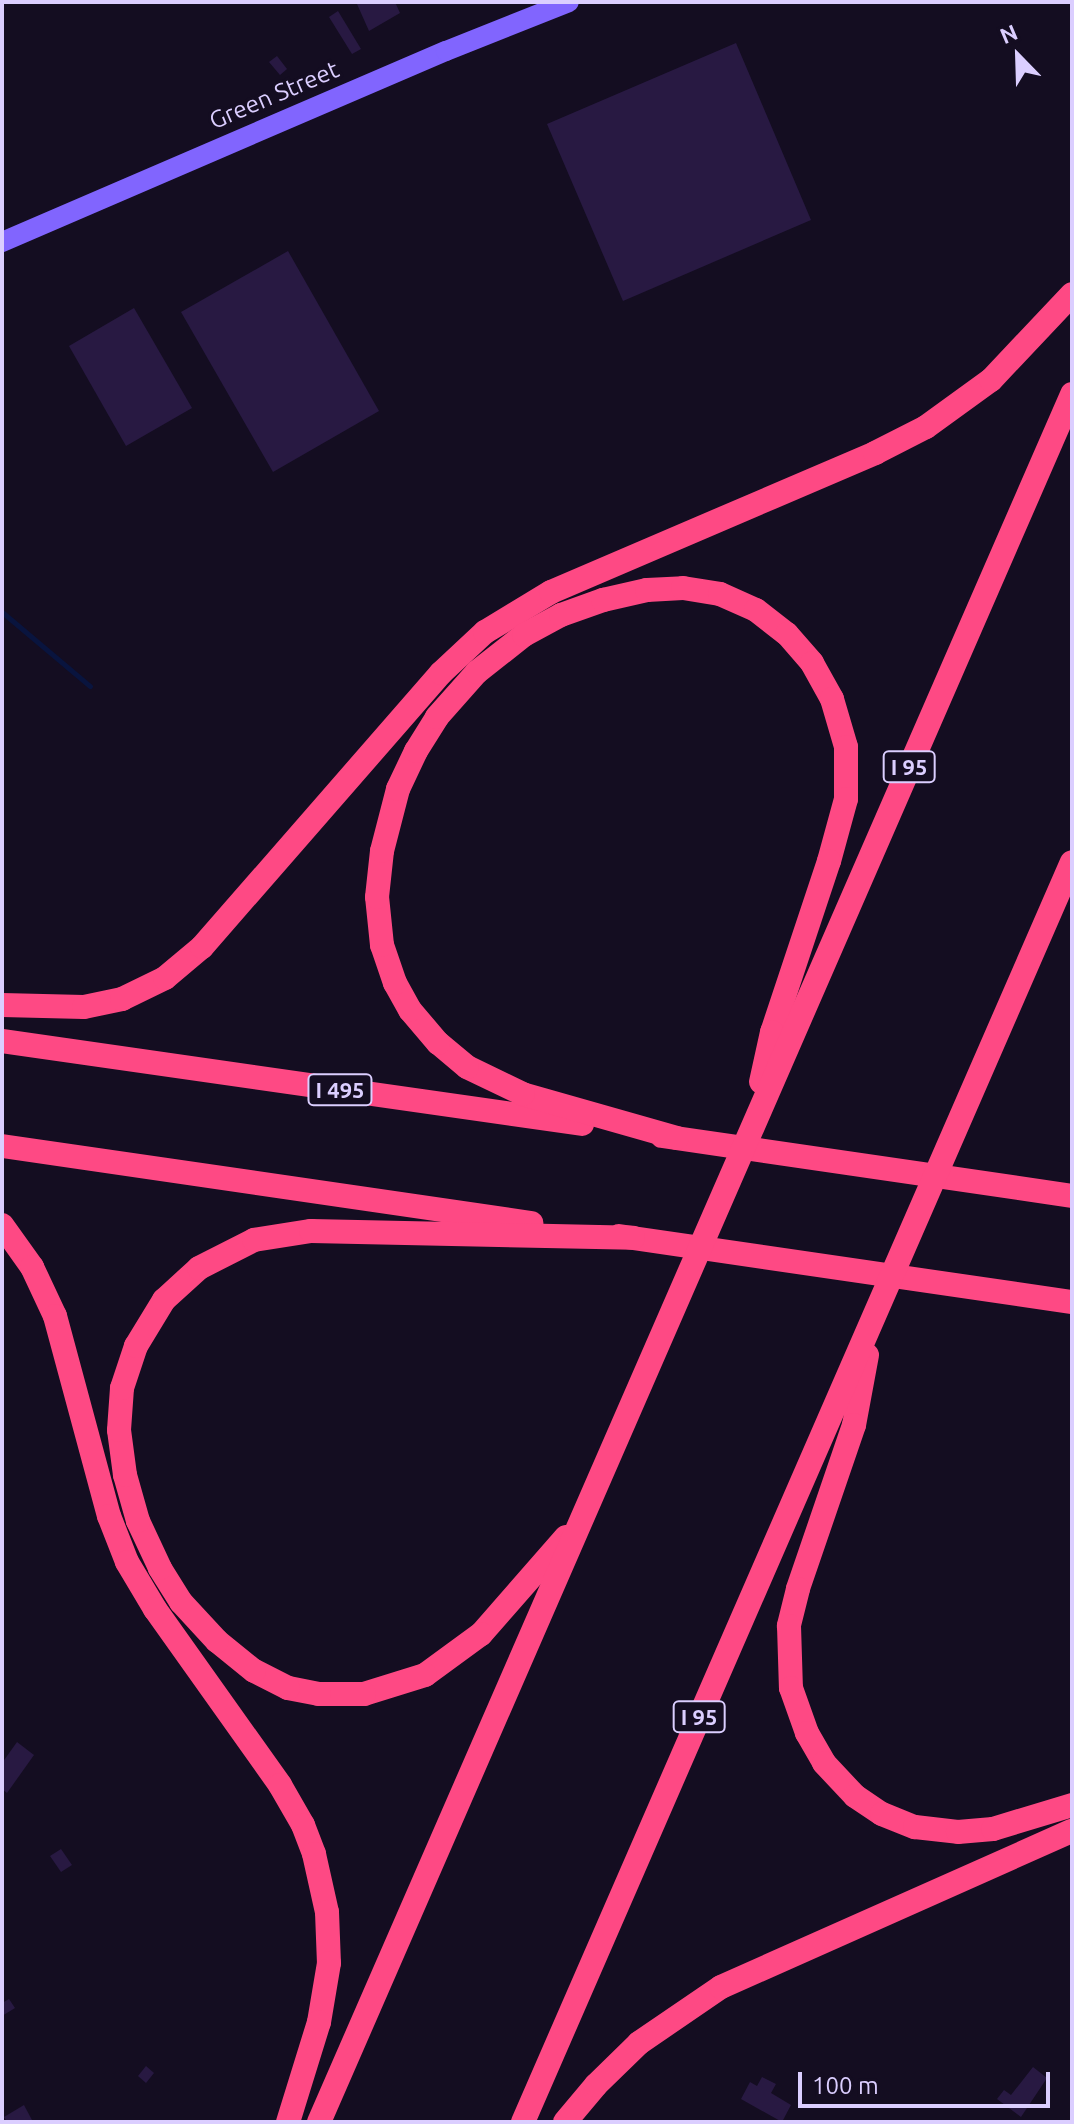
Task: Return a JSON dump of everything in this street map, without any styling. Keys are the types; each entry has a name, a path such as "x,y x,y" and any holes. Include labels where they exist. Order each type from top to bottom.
{"highway":[{"path":"2,1005 84,1007 134,995 165,978 202,947 441,673 485,632 551,592 875,453 926,427 991,380 1072,294"},
{"name":"I 95","path":"319,2122 1072,394"},
{"path":"677,1138 523,1094 492,1081 456,1059 423,1027 395,983 382,945 377,897 386,828 403,776 437,717 466,683 511,644 561,615 617,596 672,588 729,597 756,610 787,634 806,655 828,689 846,747 847,789 841,821 772,1032 747,1140"},
{"name":"I 95","path":"523,2122 1072,862"},
{"path":"1047,920 1072,890"},
{"name":"I 495","path":"2,1041 1072,1196"},
{"path":"2,1146 1072,1302"},
{"path":"1000,1186 1072,1187"},
{"path":"2,1225 32,1267 55,1316 109,1516 127,1562 155,1609 280,1785 314,1854 327,1912 327,1979 315,2037 288,2122"},
{"path":"583,1517 492,1624 437,1668 401,1685 364,1694 298,1691 271,1681 227,1650 181,1602 160,1568 138,1521 125,1475 119,1430 122,1388 141,1336 173,1291 221,1254 265,1237 311,1231 633,1238"},
{"path":"957,1286 1072,1311"},
{"path":"875,1313 854,1425 798,1589 789,1626 789,1675 802,1722 824,1763 846,1788 882,1814 915,1827 948,1832 993,1829 1072,1805"},
{"path":"565,2122 596,2085 639,2043 721,1987 1072,1831"}],"main road":[{"name":"Green Street","path":"2,242 432,57 569,2"}],"building":[{"path":"395,2 400,13 369,31 357,4"},
{"path":"338,11 361,49 352,54 329,17"},
{"path":"736,43 811,220 623,301 547,124"},
{"path":"277,56 287,69 280,75 269,62"},
{"path":"288,251 379,411 273,472 181,312"},
{"path":"134,308 192,408 126,446 69,346"},
{"path":"17,1742 34,1755 7,1793 2,1789 2,1763"},
{"path":"61,1849 72,1865 61,1872 50,1856"},
{"path":"9,1999 15,2008 2,2016 2,2003"},
{"path":"146,2066 154,2073 146,2083 138,2076"},
{"path":"1033,2067 1047,2078 1021,2117 997,2099 1004,2090 1011,2095"},
{"path":"762,2077 776,2084 771,2093 791,2105 782,2122 741,2099 750,2082 757,2086"},
{"path":"24,2105 33,2122 7,2122 4,2117"}],"waterway":[{"path":"2,612 90,686"}]}
